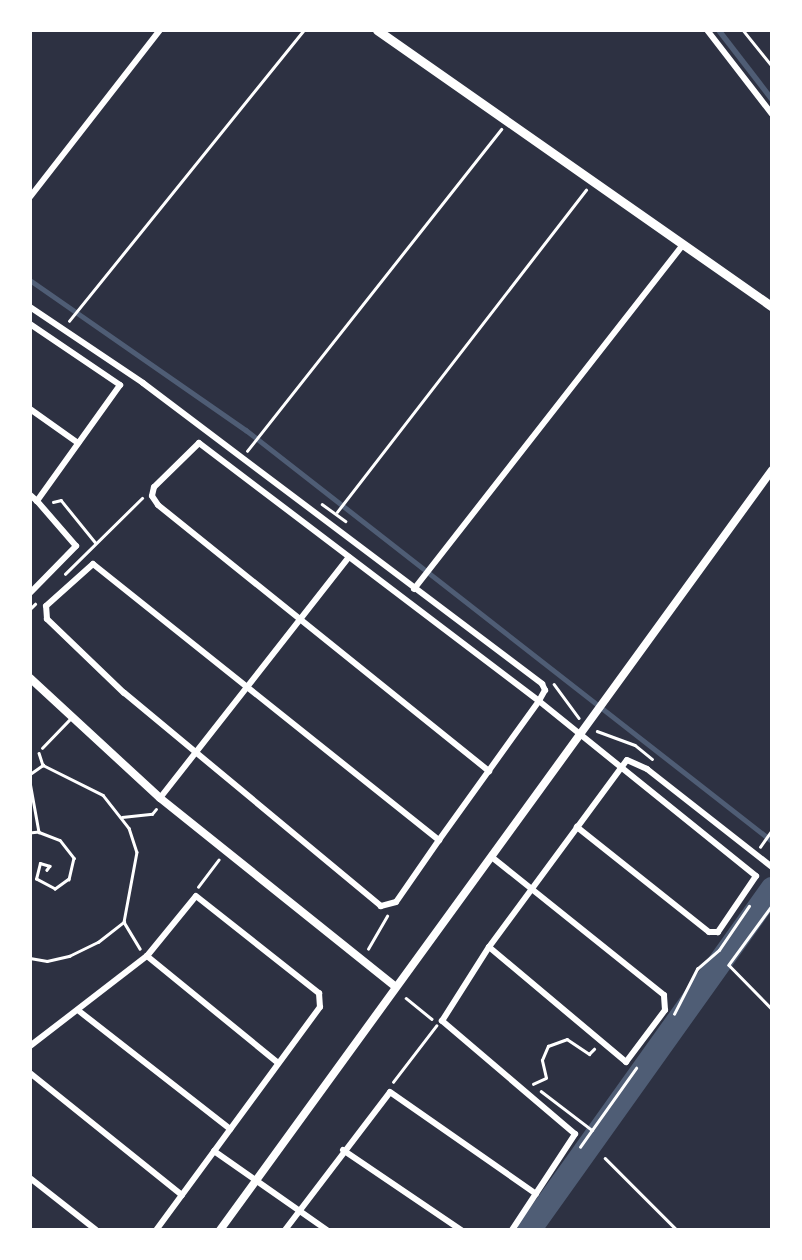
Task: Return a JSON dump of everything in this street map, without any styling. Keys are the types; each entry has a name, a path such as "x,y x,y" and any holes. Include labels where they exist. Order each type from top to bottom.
{"main road":[{"path":"377,30 772,307"}],"street":[{"path":"30,197 160,30"},
{"path":"707,30 772,114"},
{"path":"414,589 682,245"},
{"path":"30,307 61,332 143,383 542,684 545,690 489,771 439,840 389,906 381,906 195,754 47,620 46,606 86,567 99,566 439,840"},
{"path":"30,324 120,385 37,500"},
{"path":"30,409 78,443"},
{"path":"489,771 152,496 154,487 198,443 539,701 756,876 718,932 709,932 577,827"},
{"path":"220,1230 772,470"},
{"path":"30,495 76,546 30,593"},
{"path":"160,797 349,557"},
{"path":"30,678 160,797 396,987"},
{"path":"512,1230 574,1140 572,1128 440,1022 489,947 627,760 647,769 772,867"},
{"path":"489,947 626,1062 665,1010 664,995 533,887 492,857"},
{"path":"30,1046 79,1011 147,956 196,897 319,993 320,1007 156,1230"},
{"path":"147,956 278,1063"},
{"path":"79,1011 230,1129"},
{"path":"30,1073 182,1195"},
{"path":"285,1230 343,1150 390,1092 536,1194"},
{"path":"343,1150 461,1230"},
{"path":"215,1151 327,1230"},
{"path":"30,1178 96,1230"}],"lane":[{"path":"42,748 71,718"}],"path":[{"path":"61,332 172,188 304,30"},
{"path":"743,30 772,66"},
{"path":"241,458 508,121"},
{"path":"328,524 592,183"},
{"path":"61,578 140,498 152,496"},
{"path":"45,509 61,500 96,543"},
{"path":"30,609 42,597"},
{"path":"30,965 32,959 69,956 98,942 124,922 137,852 122,817 103,795 43,765 37,756 42,748"},
{"path":"30,774 43,765"},
{"path":"30,782 39,832"},
{"path":"122,817 152,814 156,809"},
{"path":"755,853 772,830"},
{"path":"30,833 39,832 60,840 74,858 69,879 55,889 36,879"},
{"path":"196,897 196,889 218,860"},
{"path":"30,883 36,879 40,863 50,866 47,870"},
{"path":"368,948 389,906"},
{"path":"772,906 729,965 772,1009"},
{"path":"124,922 147,956"},
{"path":"390,1092 440,1022 407,998"},
{"path":"604,1158 677,1230"}],"water":[{"path":"715,30 722,30 772,95 772,104"}],"waterway":[{"path":"30,280 246,430 772,841"},
{"path":"529,1230 772,889"}]}
